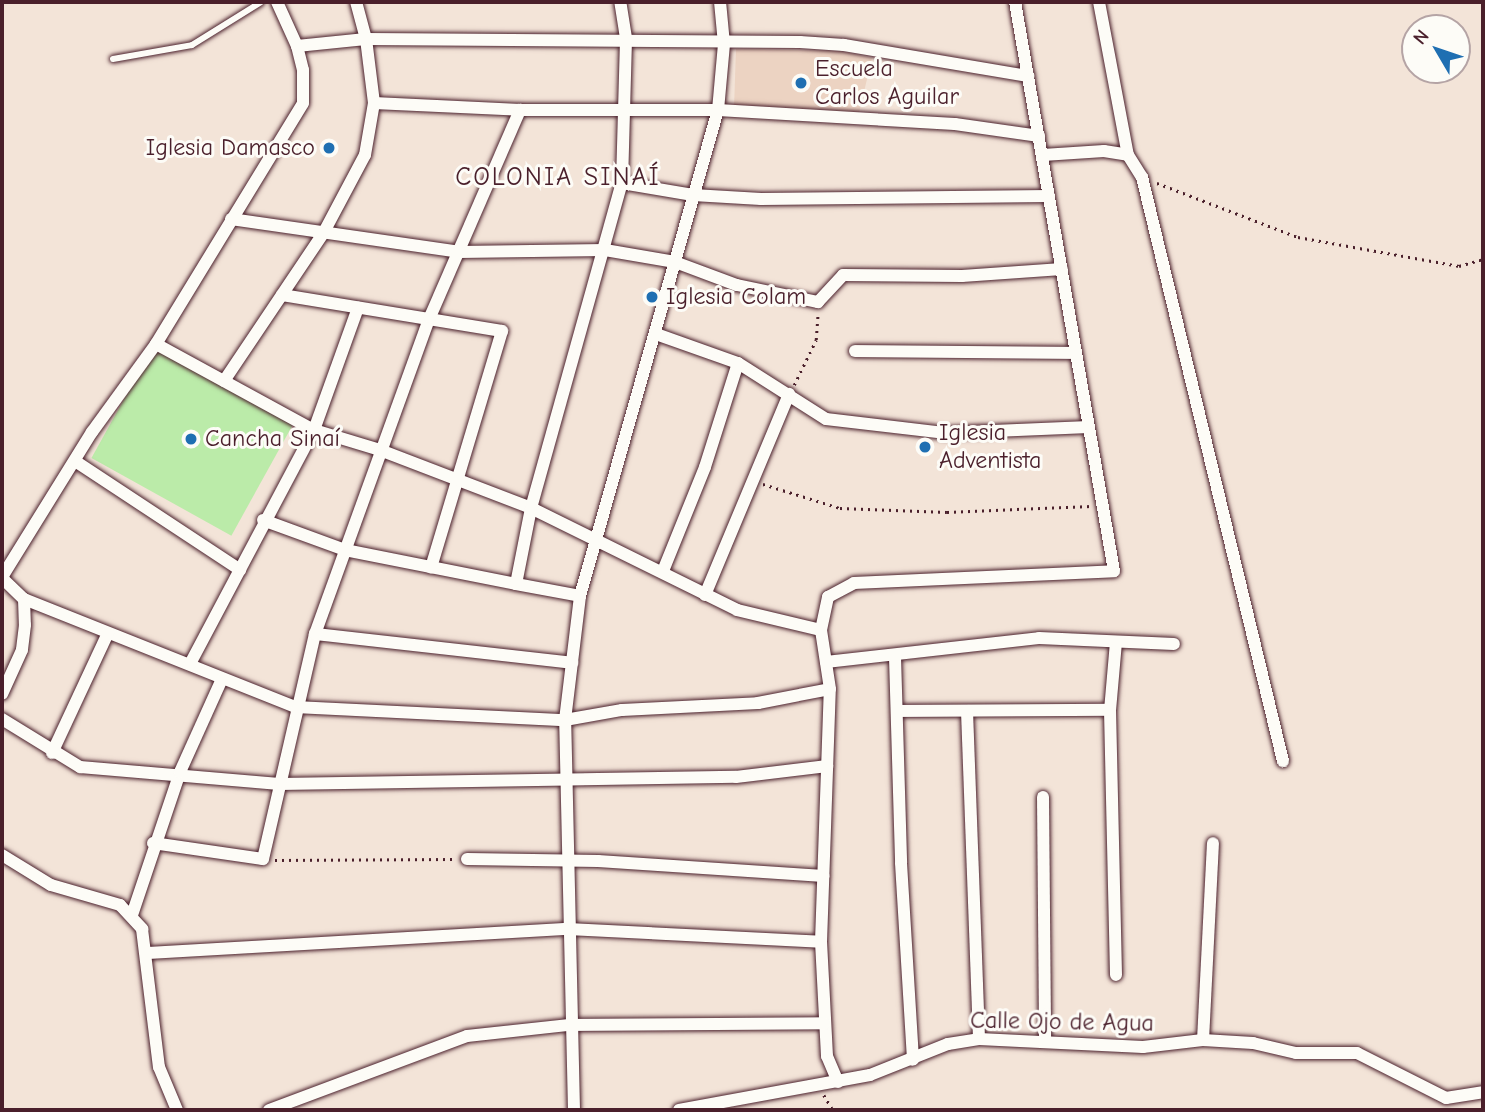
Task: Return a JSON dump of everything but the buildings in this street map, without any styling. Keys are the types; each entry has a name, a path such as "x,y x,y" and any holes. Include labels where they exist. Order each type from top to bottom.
{"street":[{"path":"277,2 297,46 303,70 303,103 271,161 231,219 156,344 75,461 2,578 24,599 295,706 565,720 622,710 758,703 830,689"},
{"path":"223,381 324,232 365,155 374,103 366,38 356,2"},
{"path":"516,584 531,508 622,183 627,112 626,38 620,2"},
{"path":"574,1110 569,1025 565,720 580,596 718,110 724,44 720,2"},
{"path":"838,1082 827,1056 821,942 830,689 821,630 828,597 854,583 1114,571 1015,2"},
{"path":"1099,2 1128,155 1142,177 1283,761"},
{"path":"297,46 366,38 626,38 724,44 844,45 1028,76"},
{"path":"374,103 520,110 718,110 956,124 1039,136"},
{"path":"153,843 263,859 295,706 314,634 430,317 520,110"},
{"path":"1043,155 1104,150 1128,155"},
{"path":"622,183 693,195 761,199 1049,196"},
{"path":"231,219 459,252 605,250 675,262 737,285 818,302 843,275 962,276 1062,269"},
{"path":"282,295 430,317 502,331 461,480 431,568"},
{"path":"190,664 263,520 314,430 358,307"},
{"path":"656,334 738,363 826,419 867,426 946,433 1089,427"},
{"path":"156,344 314,430 380,450 531,508 595,537 737,610 821,630"},
{"path":"855,351 1076,353"},
{"path":"663,571 705,467 738,363"},
{"path":"705,595 789,394"},
{"path":"75,461 240,570"},
{"path":"263,520 345,550 580,596"},
{"path":"2,694 22,650 24,599"},
{"path":"52,753 108,633"},
{"path":"314,634 572,663"},
{"path":"826,662 895,657 1039,638 1174,644"},
{"path":"1116,642 1110,710 1116,975"},
{"path":"895,657 914,1060"},
{"path":"132,915 153,843 180,772 222,679"},
{"path":"897,711 1110,710"},
{"path":"967,711 979,1039"},
{"path":"2,719 52,753 80,767 180,772 279,784 736,777 827,766"},
{"path":"1043,797 1045,1042"},
{"path":"1203,1040 1213,842"},
{"path":"2,855 51,885 100,897 132,915 142,929 148,953 159,1067 177,1110"},
{"path":"467,859 824,876"},
{"path":"148,953 568,929 821,942"},
{"path":"269,1110 336,1089 467,1036 569,1025 824,1023"},
{"name":"Calle Ojo de Agua","path":"679,1110 838,1082 914,1060 948,1044 979,1039 1143,1047 1203,1040 1253,1043 1296,1053 1357,1053 1447,1098 1483,1092"}],"lane":[{"path":"113,59 192,45 261,2"}],"path":[{"path":"1142,177 1298,237 1459,266 1483,259"},
{"path":"789,394 816,340 818,302"},
{"path":"753,481 840,508 947,512 1103,506"},
{"path":"263,859 467,859"},
{"path":"818,1086 833,1110"}],"shaded area":[{"name":"Escuela Carlos Aguilar","path":"736,49 840,51 872,58 859,113 734,108"}],"green space":[{"name":"Cancha Sinaí","path":"153,347 293,425 231,536 91,458"}],"place":[{"name":"Escuela Carlos Aguilar","path":"801,83"},
{"name":"Iglesia Damasco","path":"329,148"},
{"name":"Iglesia Colam","path":"652,297"},
{"name":"Cancha Sinaí","path":"191,439"},
{"name":"Iglesia Adventista","path":"925,447"}],"district":[{"name":"COLONIA SINAÍ","path":"558,178"}]}
